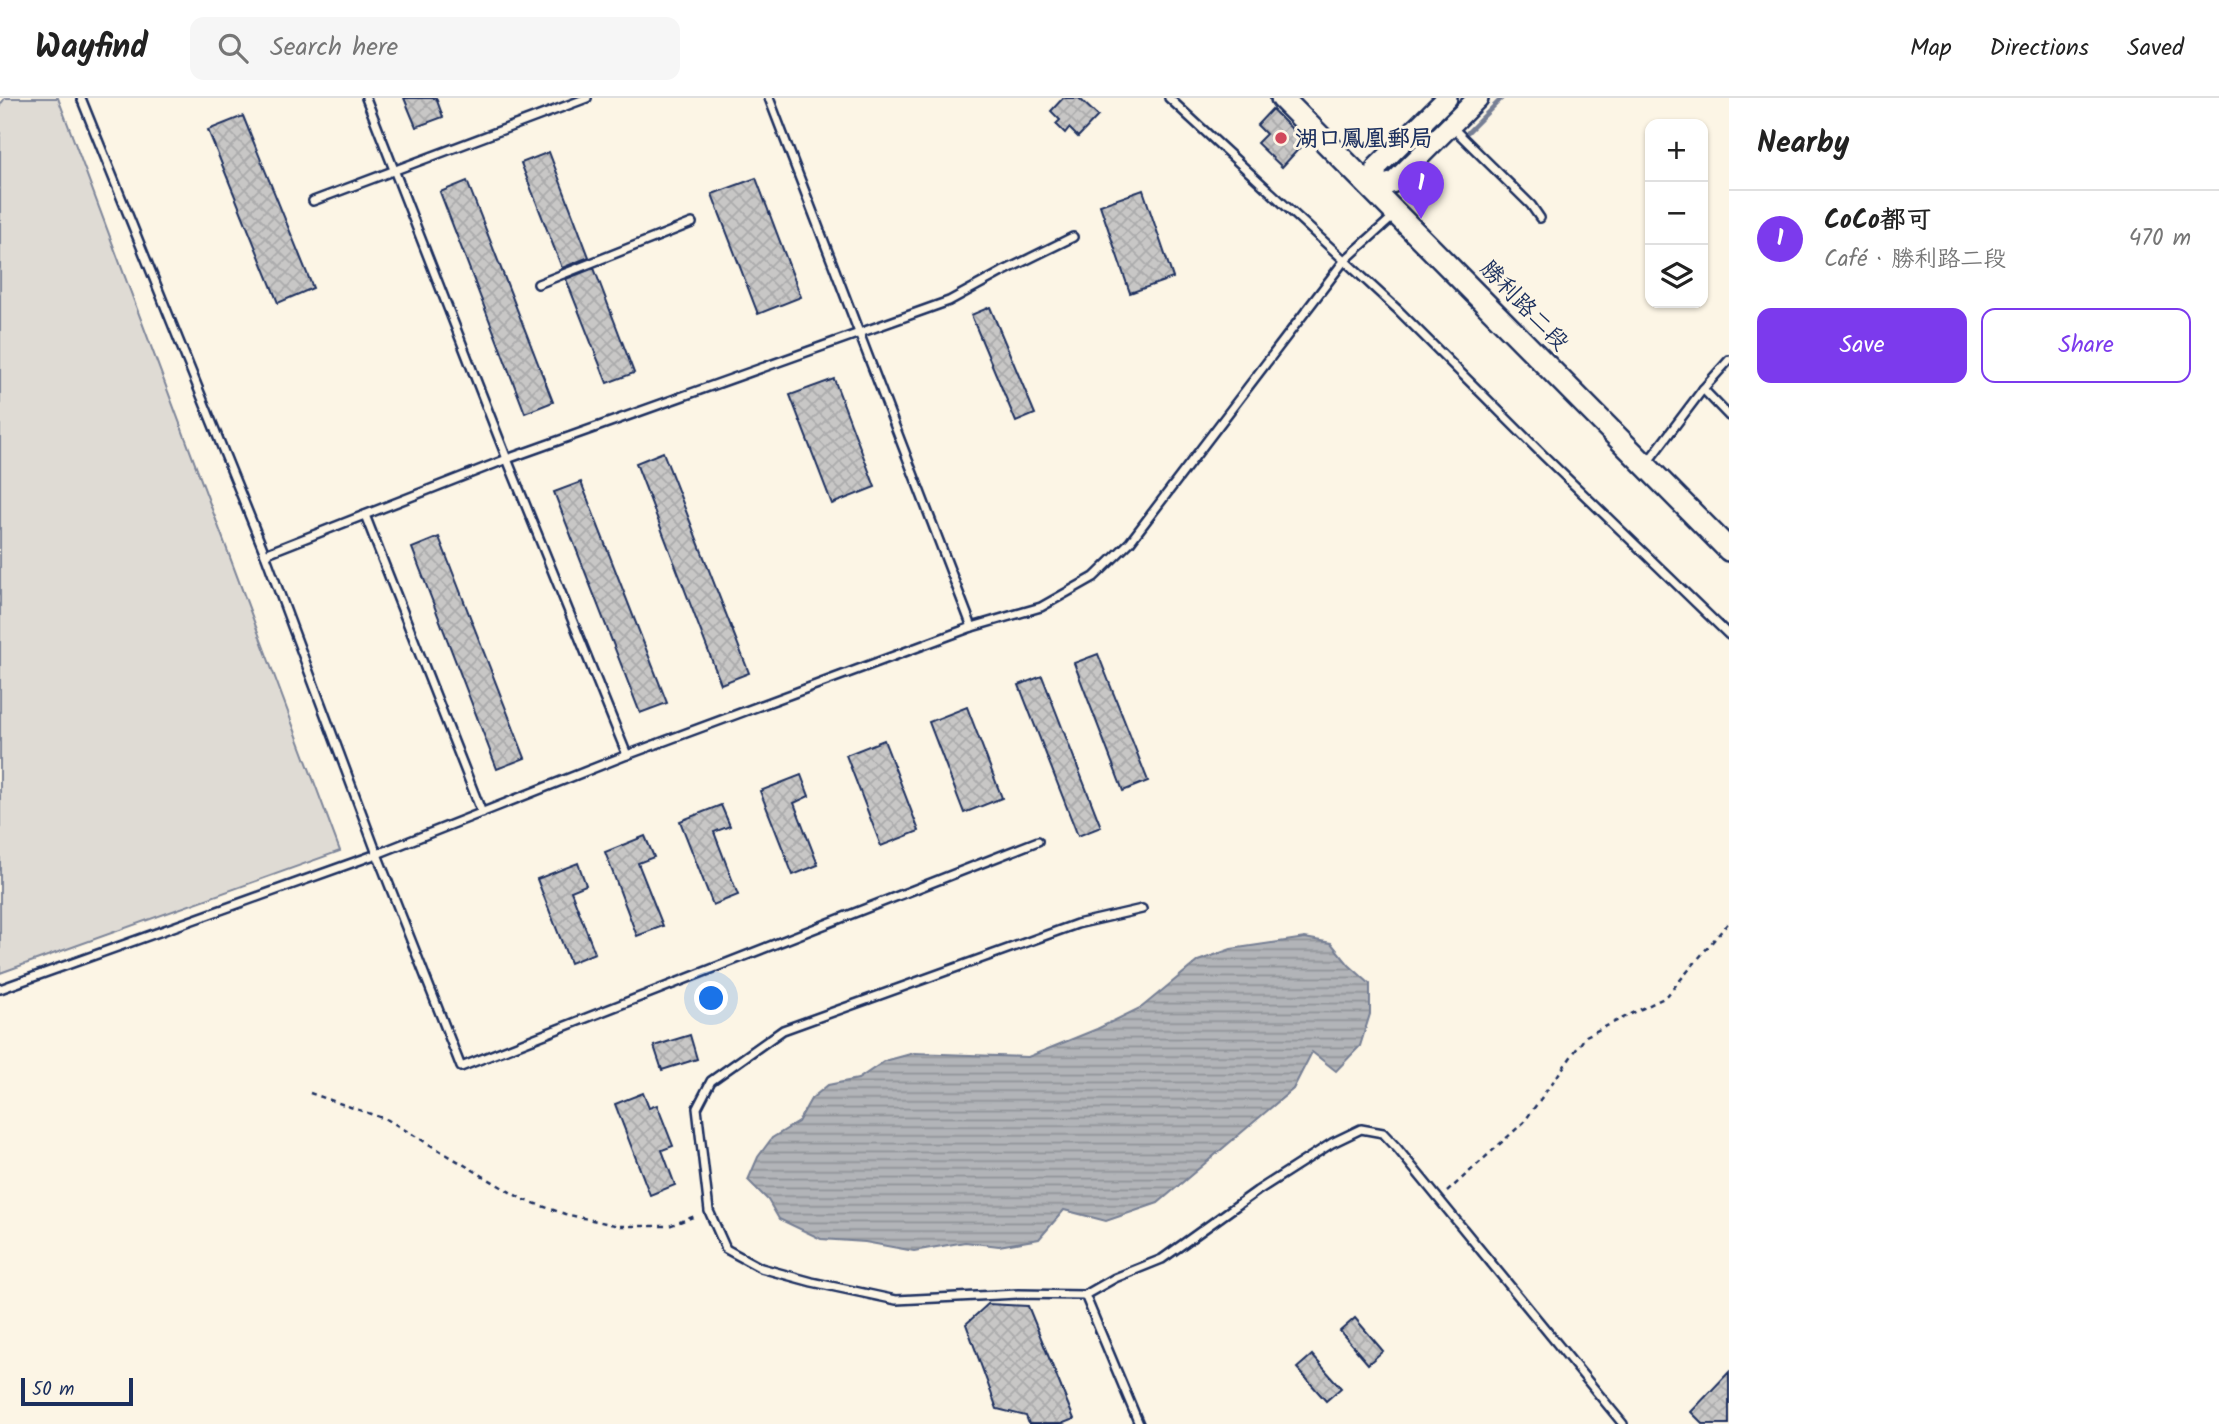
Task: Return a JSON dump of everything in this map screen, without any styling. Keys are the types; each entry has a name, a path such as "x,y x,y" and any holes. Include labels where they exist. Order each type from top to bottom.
{"main road":[{"name":"勝利路二段","path":"1282,98 1729,550"}],"street":[{"path":"1447,98 1377,167 1374,189 1394,182 1478,98"}],"lane":[{"path":"81,98 265,554 460,1067 1038,841"},
{"path":"366,98 507,459 627,755"},
{"path":"313,201 587,98"},
{"path":"769,98 971,627"},
{"path":"1169,98 1397,309 1729,635"},
{"path":"1450,126 1531,205 1540,218"},
{"path":"0,989 377,854 627,755 971,627 1041,607 1094,577 1130,542 1344,261 1398,213"},
{"path":"538,284 692,223"},
{"path":"265,554 507,459 949,301 1073,237"},
{"path":"1645,466 1703,389 1729,360"},
{"path":"1703,389 1729,416"},
{"path":"365,515 482,813"},
{"path":"1142,909 1077,924 783,1030 711,1081 697,1108 709,1211 726,1249 761,1268 896,1300 1018,1294 1085,1295 1115,1278 1162,1259 1257,1191 1332,1143 1361,1129 1383,1133 1623,1424"},
{"path":"1085,1295 1139,1424"}],"path":[{"path":"1439,1199 1524,1122 1586,1036 1666,997 1729,922"},
{"path":"310,1093 388,1121 522,1199 565,1214 619,1226 669,1226 709,1211"}],"shaded area":[{"path":"5,98 58,98 340,851 0,973 0,105"},
{"path":"1305,938 1331,943 1349,965 1370,984 1370,1014 1360,1046 1336,1071 1312,1052 1293,1089 1158,1203 1106,1221 1064,1210 1039,1239 999,1246 965,1242 914,1251 865,1242 821,1239 779,1219 768,1200 748,1180 758,1157 772,1138 798,1122 811,1099 828,1085 858,1079 885,1061 914,1053 1028,1057 1142,1007 1198,961 1231,949"}],"building":[{"path":"404,98 436,98 443,117 416,127"},
{"path":"1063,98 1079,98 1098,116 1078,137 1069,128 1065,133 1056,124 1060,120 1051,111"},
{"name":"湖口鳳凰郵局","path":"1272,109 1305,142 1282,167 1257,143 1266,134 1257,125"},
{"path":"243,116 313,288 278,303 208,130"},
{"path":"549,152 589,257 562,268 521,163"},
{"path":"756,178 801,297 758,314 712,194"},
{"path":"467,181 553,402 525,413 440,192"},
{"path":"1143,190 1173,278 1130,293 1100,205"},
{"path":"594,268 634,373 607,383 566,279"},
{"path":"990,307 1035,414 1016,422 971,315"},
{"path":"834,379 875,487 832,504 790,395"},
{"path":"663,452 749,673 721,684 636,463"},
{"path":"581,482 667,703 640,713 554,492"},
{"path":"439,537 525,758 497,769 412,548"},
{"path":"1098,654 1148,781 1123,791 1074,663"},
{"path":"1042,676 1101,827 1078,836 1019,685"},
{"path":"967,707 1002,798 964,813 929,722"},
{"path":"884,740 919,831 881,846 846,755"},
{"path":"801,775 809,796 794,803 818,865 793,875 760,791"},
{"path":"721,805 730,826 714,832 738,895 713,905 680,821"},
{"path":"645,836 654,857 638,863 663,926 637,936 605,852"},
{"path":"578,863 586,885 571,891 595,953 570,963 537,879"},
{"path":"690,1035 697,1059 662,1070 654,1046"},
{"path":"643,1093 649,1108 657,1105 673,1146 662,1150 675,1185 650,1195 615,1104"},
{"path":"988,1304 1028,1306 1074,1419 1061,1424 1029,1424 1026,1416 997,1409 966,1324"},
{"path":"1355,1318 1383,1351 1368,1364 1340,1331"},
{"path":"1312,1355 1341,1388 1326,1401 1297,1368"},
{"path":"1729,1372 1729,1424 1703,1424 1691,1412"}],"waterway":[{"path":"1468,132 1502,98"}],"place":[{"name":"湖口鳳凰郵局","path":"1281,138"},
{"name":"CoCo都可","path":"1421,219"}]}
